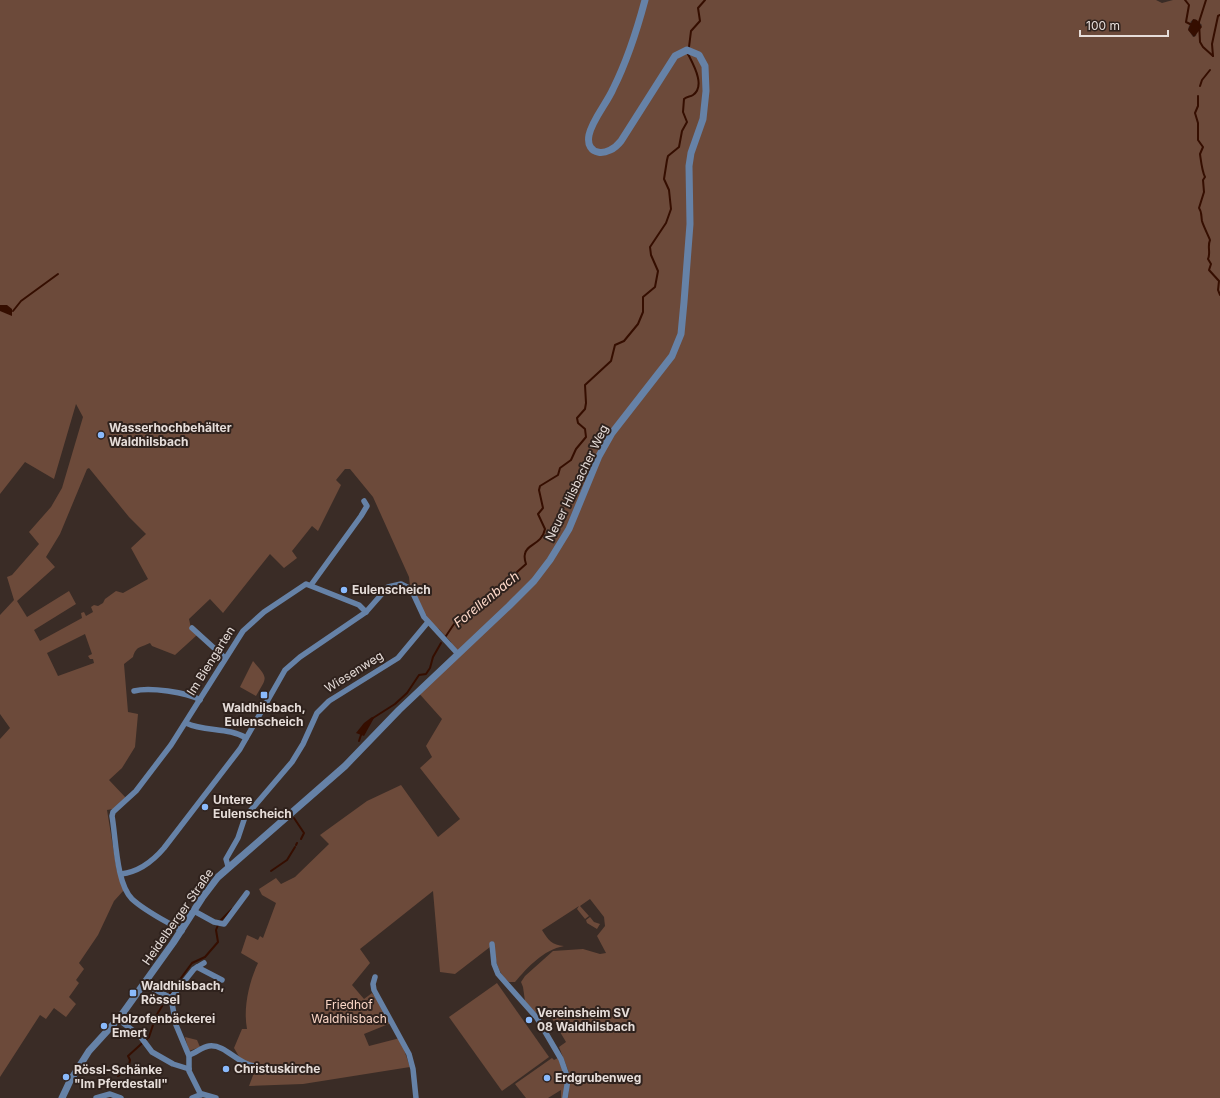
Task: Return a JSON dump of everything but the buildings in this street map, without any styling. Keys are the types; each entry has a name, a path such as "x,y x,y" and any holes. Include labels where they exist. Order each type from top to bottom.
{"street":[{"name":"Neuer Hilsbacher Weg","path":"458,654 521,595 550,560 577,513 607,441 624,416 664,368 679,340 683,323 690,230 689,166 694,146 704,119 705,71 701,57 694,52 687,50 675,56 620,141 612,150 606,153 599,152 592,147 589,140 590,131 620,74 645,0"},
{"path":"364,501 367,506 359,520 311,585 359,605 366,612"},
{"path":"182,931 132,899 125,889 121,874 138,869 161,851 228,765 246,738 284,670 300,657 366,612 387,588 401,584 411,589 421,612 428,622 458,654"},
{"name":"Im Biengarten","path":"121,874 112,816 113,812 136,791 172,745 242,632 254,619 303,585 311,585"},
{"name":"Wiesenweg","path":"228,866 226,859 238,838 245,817 294,759 321,708 329,701 398,658 428,622"},
{"path":"192,628 225,658"},
{"name":"Heidelberger Straße","path":"63,1098 70,1081 89,1051 118,1019 144,984 182,931 208,888 228,866 302,805 345,766 399,710 458,654"},
{"path":"134,691 152,689 192,696 200,700"},
{"path":"186,723 193,726 239,735 246,738"},
{"path":"194,911 214,922 225,924 247,893"},
{"path":"492,944 494,964 498,974 537,1018 561,1059 568,1079 565,1098"},
{"path":"171,998 197,967 204,963"},
{"path":"197,967 222,980"},
{"path":"375,977 373,984 375,991 409,1054 414,1069 416,1098"},
{"path":"144,984 171,998"},
{"path":"171,998 177,1026 189,1055 189,1069 201,1095"},
{"path":"118,1019 144,1041 151,1051 172,1063 189,1069"},
{"path":"189,1055 205,1047 214,1046 225,1051 243,1063 254,1066"},
{"path":"96,1098 110,1094 121,1098"},
{"path":"192,1098 201,1095 216,1098"}],"green space":[{"name":"Friedhof Waldhilsbach","path":"0,0 1156,0 1162,3 1173,0 1220,0 1220,1098 568,1098 570,1075 559,1047 566,1042 547,1010 545,1011 542,1007 536,1013 525,1001 521,982 525,976 553,951 583,949 600,954 606,953 597,936 605,926 604,917 590,899 580,906 589,916 585,919 577,909 579,906 542,930 546,937 551,941 564,946 549,951 536,960 515,982 509,982 501,973 497,963 493,941 490,947 455,974 440,972 433,891 360,949 370,963 352,985 364,999 372,993 383,1007 391,1023 364,1034 369,1046 400,1038 410,1067 303,1084 249,1086 255,1070 241,1060 234,1048 242,1029 247,1029 246,1004 252,978 258,963 241,953 247,935 258,940 260,936 263,938 276,903 262,895 259,889 276,878 281,884 295,877 329,844 320,835 367,801 401,785 438,837 460,819 420,768 432,757 426,746 442,719 416,690 454,654 451,642 439,629 428,622 410,586 409,577 373,497 350,469 345,469 336,480 341,485 318,531 312,526 292,551 297,558 284,568 270,554 223,613 210,599 189,619 191,628 197,635 175,655 152,646 150,643 137,649 133,657 124,664 128,712 138,714 135,747 122,768 109,780 126,798 113,809 107,810 117,871 124,890 114,901 98,935 79,963 84,969 76,980 79,983 69,997 76,1004 66,1017 54,1008 46,1019 40,1015 0,1077 0,739 10,728 0,714 0,615 14,600 7,577 12,575 39,544 29,532 51,507 62,488 83,417 76,404 54,479 25,462 0,494","holes":["1195,19 1202,25 1196,36 1193,37 1188,29 1191,21","89,468 129,517 146,534 131,548 148,579 123,593 116,591 105,599 103,603 98,606 94,605 91,607 93,612 86,616 84,612 81,613 82,618 40,641 34,630 76,604 69,591 27,617 17,601 55,567 46,557 60,534 87,469","85,634 92,654 88,656 90,659 93,659 94,663 58,676 47,653"]},
{"path":"253,661 262,671 265,678 256,696 240,687"},
{"path":"590,917 594,922 600,924 597,929 587,923 586,920"},
{"path":"497,983 549,1057 502,1091 449,1017"},
{"path":"185,1037 197,1040 200,1047 189,1051"},
{"path":"552,1058 554,1060 558,1058 566,1078 564,1098 561,1098 561,1090 548,1098 526,1098 515,1084"}],"shaded area":[{"path":"1193,19 1197,20 1202,27 1194,37 1188,30"},
{"path":"0,305 7,305 12,309 12,316 0,311"},
{"path":"372,717 374,718 364,736 356,733 364,723"}],"waterway":[{"name":"Forellenbach","path":"689,47 691,31 700,21 698,8 705,0"},
{"path":"1185,0 1189,5 1186,22 1190,24"},
{"path":"1206,0 1199,22 1200,42 1203,47 1213,56"},
{"path":"1213,56 1212,44 1218,16 1220,15"},
{"name":"Forellenbach","path":"446,636 454,624 459,624 473,608 480,606 481,602 486,596 499,590 504,583 515,579 517,572 526,564 526,551 541,538 545,529 538,514 543,508 539,490 540,486 558,475 560,468 571,460 576,449 586,437 585,429 578,423 577,418 585,409 585,385 611,361 615,345 624,341 638,324 643,312 643,297 655,287 658,271 651,255 650,247 666,223 671,209 669,190 664,179 667,160 668,156 679,147 682,131 687,122 683,112 684,99 693,95 697,91 698,86 697,75 688,54"},
{"path":"1200,86 1202,80 1210,70"},
{"path":"1198,96 1198,106 1195,113 1198,123 1198,140 1203,147 1200,154 1202,169 1205,177 1203,180 1204,192 1199,208 1210,240 1208,259 1211,264 1209,270 1219,281 1218,290 1220,295"},
{"path":"13,311 21,301 58,274"},
{"name":"Forellenbach","path":"373,718 395,704 407,693 419,675 426,674 441,643"},
{"name":"Forellenbach","path":"359,741 361,735"},
{"name":"Forellenbach","path":"294,818 304,833 301,839"},
{"name":"Forellenbach","path":"271,871 287,860 295,847"},
{"path":"220,921 232,909"},
{"path":"170,993 192,963 205,957 218,942 216,930 218,925"},
{"path":"118,1076 128,1070 130,1060 128,1056 149,1037 156,1016 167,998"}],"place":[{"name":"Wasserhochbehälter Waldhilsbach","path":"101,435"},
{"name":"Eulenscheich","path":"344,590"},
{"name":"Waldhilsbach, Eulenscheich","path":"264,695"},
{"name":"Untere Eulenscheich","path":"205,807"},
{"name":"Waldhilsbach, Rössel","path":"133,993"},
{"name":"Vereinsheim SV 08 Waldhilsbach","path":"529,1020"},
{"name":"Holzofenbäckerei Emert","path":"104,1026"},
{"name":"Christuskirche","path":"226,1069"},
{"name":"Rössl-Schänke \"Im Pferdestall\"","path":"66,1077"},
{"name":"Erdgrubenweg","path":"547,1078"}]}
